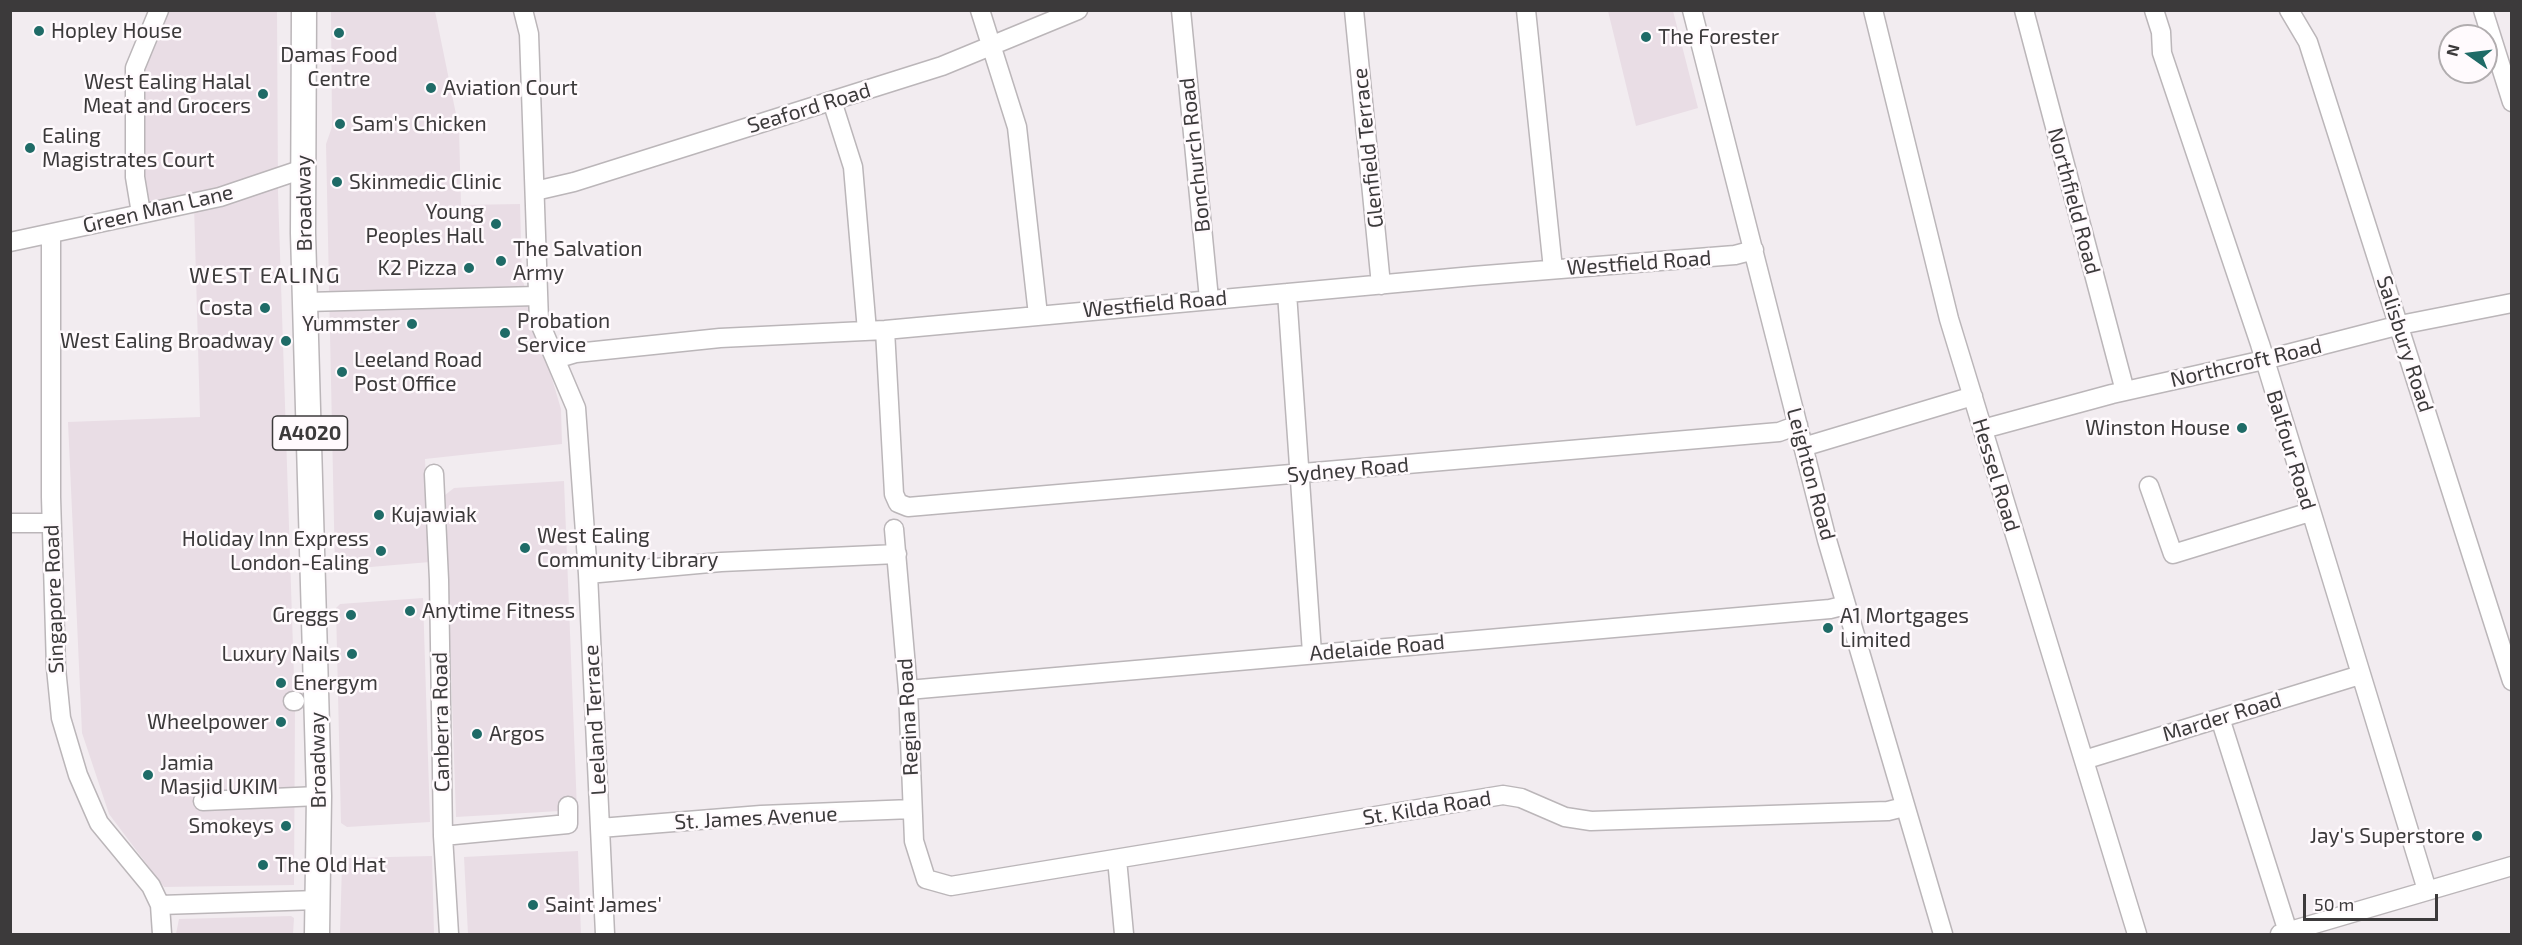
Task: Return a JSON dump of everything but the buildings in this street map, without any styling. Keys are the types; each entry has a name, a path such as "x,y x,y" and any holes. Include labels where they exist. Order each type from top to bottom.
{"main road":[{"name":"Broadway","path":"304,10 303,169 319,796 317,934"}],"street":[{"path":"141,213 135,177 135,68 159,10"},
{"name":"Leeland Terrace","path":"523,10 529,34 539,321 576,408 588,574 605,934"},
{"path":"980,10 993,44 1017,127 1038,315"},
{"name":"Seaford Road","path":"535,191 574,182 942,66 1078,10"},
{"name":"Bonchurch Road","path":"1181,10 1209,299"},
{"name":"Glenfield Terrace","path":"1354,10 1381,285"},
{"path":"1526,10 1553,269"},
{"name":"Leighton Road","path":"1692,10 1803,447 1904,807 1943,934"},
{"name":"Hessel Road","path":"1873,10 1949,319 2137,934"},
{"name":"Northfield Road","path":"2024,10 2125,391"},
{"name":"Balfour Road","path":"2154,10 2161,32 2162,53 2264,360 2427,890"},
{"name":"Salisbury Road","path":"2289,10 2308,42 2400,325 2511,681"},
{"path":"2483,10 2511,102"},
{"path":"832,100 854,167 876,330"},
{"name":"Green Man Lane","path":"10,242 220,197 303,169"},
{"name":"Singapore Road","path":"51,235 51,523 56,668 63,725 78,775 99,823 151,886 160,905 162,934"},
{"name":"Westfield Road","path":"556,359 576,353 720,338 876,330 1209,299 1735,255 1754,250"},
{"path":"1287,293 1312,653"},
{"path":"306,302 537,296"},
{"name":"Northcroft Road","path":"1983,429 2125,391 2264,360 2400,325 2511,303"},
{"name":"Sydney Road","path":"876,330 894,494 898,502 908,507 1779,432 1798,425"},
{"path":"1803,447 1973,396"},
{"name":"Canberra Road","path":"434,474 439,580 443,836 449,934"},
{"path":"2149,486 2173,554 2310,512"},
{"path":"10,523 51,523"},
{"name":"Regina Road","path":"894,529 908,690 914,841 926,879 951,886"},
{"path":"588,574 721,562 897,554"},
{"name":"Adelaide Road","path":"908,690 1830,609 1846,605"},
{"name":"Marder Road","path":"2084,760 2360,675"},
{"path":"2220,717 2284,933 2511,866"},
{"name":"St. Kilda Road","path":"951,886 1503,795 1521,798 1565,817 1591,821 1888,811 1904,807"},
{"path":"203,801 319,796"},
{"path":"443,836 568,824 568,806"},
{"name":"St. James Avenue","path":"600,828 761,815 912,809"},
{"path":"1117,859 1124,934"},
{"path":"160,905 318,900"}],"shaded area":[{"path":"161,11 277,11 278,193 295,708 294,885 164,887 109,814 82,733 68,422 200,417 194,205 146,214 141,68"},
{"path":"331,11 435,11 459,129 461,205 520,204 522,278 561,409 562,444 425,459 430,562 335,570 326,144 332,127"},
{"path":"1608,11 1673,11 1698,108 1636,126"},
{"path":"564,481 577,810 456,817 445,495 454,488"},
{"path":"423,598 430,822 347,827 341,823 336,608 340,604"},
{"name":"Saint James'","path":"578,851 581,934 468,934 464,857"},
{"path":"432,856 434,934 340,934 342,864 347,858"},
{"path":"291,916 294,918 293,934 176,934 179,919"}],"place":[{"name":"Hopley House","path":"39,31"},
{"name":"Damas Food Centre","path":"339,33"},
{"name":"The Forester","path":"1646,37"},
{"name":"Aviation Court","path":"431,88"},
{"name":"West Ealing Halal Meat and Grocers","path":"263,94"},
{"name":"Sam's Chicken","path":"340,124"},
{"name":"Ealing Magistrates Court","path":"30,148"},
{"name":"Skinmedic Clinic","path":"337,182"},
{"name":"Young Peoples Hall","path":"496,224"},
{"name":"The Salvation Army","path":"501,261"},
{"name":"K2 Pizza","path":"469,268"},
{"name":"Costa","path":"265,308"},
{"name":"Yummster","path":"412,324"},
{"name":"Probation Service","path":"505,333"},
{"name":"West Ealing Broadway","path":"286,341"},
{"name":"Leeland Road Post Office","path":"342,372"},
{"name":"Winston House","path":"2242,428"},
{"name":"Kujawiak","path":"379,515"},
{"name":"West Ealing Community Library","path":"525,548"},
{"name":"Holiday Inn Express London-Ealing","path":"381,551"},
{"name":"Anytime Fitness","path":"410,611"},
{"name":"Greggs","path":"351,615"},
{"name":"A1 Mortgages Limited","path":"1828,628"},
{"name":"Luxury Nails","path":"352,654"},
{"name":"Energym","path":"281,683"},
{"name":"Wheelpower","path":"281,722"},
{"name":"Argos","path":"477,734"},
{"name":"Jamia Masjid UKIM","path":"148,775"},
{"name":"Smokeys","path":"286,826"},
{"name":"Jay's Superstore","path":"2477,836"},
{"name":"The Old Hat","path":"263,865"},
{"name":"Saint James'","path":"533,905"}],"district":[{"name":"WEST EALING","path":"265,276"}]}
